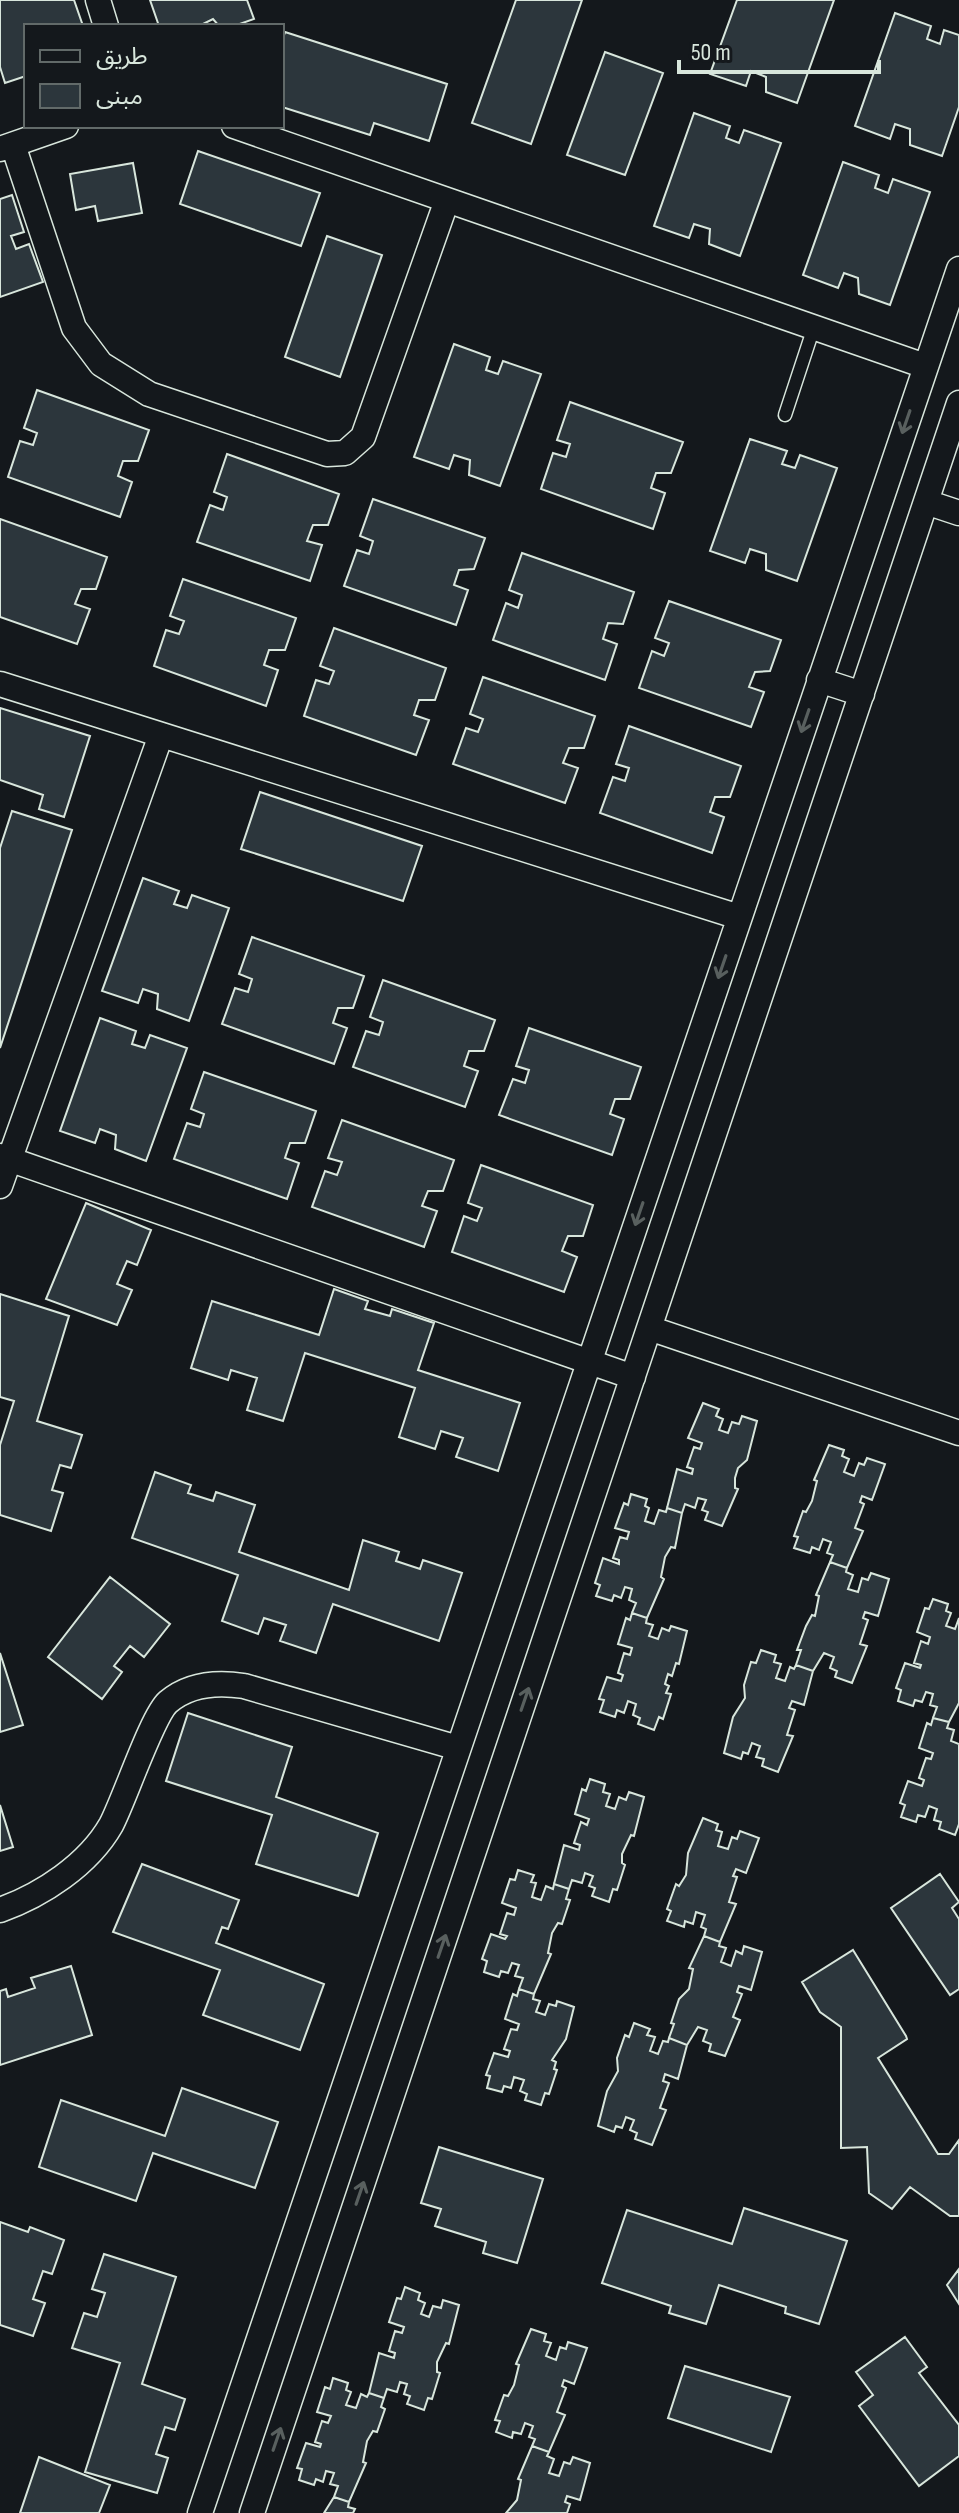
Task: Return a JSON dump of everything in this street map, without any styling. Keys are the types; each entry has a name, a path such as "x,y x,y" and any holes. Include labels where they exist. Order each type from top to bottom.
{"street":[{"path":"98,0 105,24"},
{"path":"60,128 6,147 74,328 101,364 149,394 327,454 352,449 363,437 447,200"},
{"path":"240,128 925,366"},
{"path":"200,2513 959,269"},
{"path":"252,2513 959,403"},
{"path":"926,502 959,513"},
{"path":"819,680 862,694"},
{"path":"0,684 739,917"},
{"path":"0,1186 5,1157 161,735"},
{"path":"5,1157 633,1377"},
{"path":"649,1328 959,1433"},
{"path":"0,1910 56,1882 93,1848 110,1827 165,1704 197,1687 214,1684 244,1686 458,1748"}],"lane":[{"path":"785,415 814,327"}],"building":[{"path":"0,0 74,0 82,24 24,24 24,77 5,83 0,67"},
{"path":"150,0 247,0 254,19 240,24 217,24 213,19 203,24 158,24"},
{"path":"516,0 582,0 531,144 472,123"},
{"path":"737,0 834,0 797,103 766,92 766,77 751,71 746,86 710,74"},
{"path":"895,13 931,26 927,39 940,44 944,30 959,35 959,107 942,156 910,145 910,129 895,124 890,139 855,126"},
{"path":"285,32 447,84 429,141 374,123 370,135 284,108"},
{"path":"605,52 663,73 625,175 567,155"},
{"path":"694,113 730,126 726,138 739,143 744,130 781,143 740,256 709,244 710,229 694,224 689,238 654,226"},
{"path":"198,151 320,193 301,246 180,204"},
{"path":"843,162 879,175 875,188 888,193 893,179 930,192 890,305 859,294 858,278 844,273 838,288 803,275"},
{"path":"133,163 142,213 98,221 95,206 76,210 70,174"},
{"path":"12,195 24,232 11,236 16,249 29,244 43,282 0,297 0,199"},
{"path":"327,236 382,255 340,377 285,357"},
{"path":"454,344 490,357 486,370 498,374 503,361 541,374 500,486 469,475 470,460 454,455 449,469 414,457"},
{"path":"37,390 149,430 138,461 123,461 118,476 132,482 120,517 8,477 20,441 33,445 37,433 24,428"},
{"path":"570,402 683,442 671,473 656,473 651,488 665,493 653,529 541,489 553,453 566,457 570,444 557,440"},
{"path":"750,439 787,451 782,464 795,468 800,455 837,468 797,581 766,570 766,554 750,549 745,563 710,551"},
{"path":"227,454 339,494 328,525 313,525 307,541 322,545 310,581 197,542 210,505 223,510 227,497 214,492"},
{"path":"373,499 485,538 474,569 459,570 454,585 468,590 456,625 344,586 357,550 369,554 373,541 360,536"},
{"path":"0,519 107,557 96,589 81,589 75,604 90,609 77,644 0,617"},
{"path":"522,553 634,592 623,624 608,623 603,639 617,644 605,680 493,640 506,603 518,608 522,595 509,590"},
{"path":"183,579 296,618 285,650 269,650 264,665 278,670 266,706 154,666 166,630 179,634 184,621 170,616"},
{"path":"669,601 781,640 770,671 755,672 749,687 764,692 751,727 639,688 652,651 664,656 669,643 655,638"},
{"path":"334,628 446,668 435,700 419,700 414,715 429,720 416,755 304,716 316,680 329,684 334,671 320,666"},
{"path":"483,677 595,716 584,748 569,748 563,763 578,768 565,803 453,764 466,728 478,732 483,719 470,714"},
{"path":"0,708 90,736 64,817 39,809 43,795 0,780"},
{"path":"629,726 741,766 730,797 715,797 710,812 724,817 712,853 600,813 613,777 625,781 629,768 616,764"},
{"path":"260,792 422,846 403,901 241,849"},
{"path":"12,811 72,830 0,1048 0,848"},
{"path":"143,878 179,891 174,904 187,908 192,895 229,908 189,1021 157,1009 158,994 143,989 138,1003 102,991"},
{"path":"252,937 364,976 353,1008 338,1008 333,1023 347,1028 334,1064 222,1024 235,988 248,992 252,979 239,974"},
{"path":"383,980 495,1020 484,1051 469,1051 464,1066 478,1071 465,1107 353,1067 366,1031 379,1035 383,1022 370,1017"},
{"path":"100,1018 136,1031 132,1044 145,1048 150,1035 187,1048 146,1161 115,1149 116,1135 100,1129 95,1143 60,1131"},
{"path":"529,1028 641,1067 630,1099 615,1099 610,1114 624,1119 612,1155 499,1115 513,1079 525,1083 529,1070 516,1066"},
{"path":"204,1072 316,1111 305,1143 290,1143 285,1158 299,1163 287,1199 174,1159 187,1123 200,1127 204,1114 191,1109"},
{"path":"342,1120 454,1160 443,1191 428,1191 422,1206 437,1211 424,1247 312,1207 325,1171 337,1175 342,1162 328,1158"},
{"path":"481,1165 593,1205 583,1236 568,1236 562,1251 577,1257 564,1292 452,1252 464,1216 477,1221 482,1208 468,1203"},
{"path":"86,1203 151,1230 137,1265 127,1261 117,1284 132,1290 117,1325 46,1299"},
{"path":"334,1289 368,1301 365,1309 390,1316 392,1309 434,1323 418,1370 520,1403 498,1471 456,1457 463,1438 441,1431 435,1449 399,1437 415,1388 305,1353 283,1421 247,1410 257,1378 231,1370 228,1380 191,1368 212,1301 319,1335"},
{"path":"0,1294 69,1316 37,1421 82,1435 71,1468 60,1465 52,1490 63,1493 51,1531 0,1515 0,1445 14,1401 0,1397"},
{"path":"703,1403 719,1409 716,1416 723,1419 719,1430 728,1433 732,1422 739,1424 742,1416 757,1421 747,1460 738,1468 735,1478 735,1488 738,1489 722,1526 705,1520 708,1512 702,1510 706,1500 698,1498 695,1508 685,1504 682,1513 667,1508 677,1469 692,1474 693,1469 687,1467 694,1447 700,1449 702,1443 688,1438"},
{"path":"829,1445 844,1450 842,1456 849,1459 844,1472 854,1476 859,1463 864,1465 867,1458 885,1464 872,1500 862,1496 860,1502 864,1504 855,1528 863,1531 847,1568 830,1562 833,1555 827,1553 831,1542 823,1539 819,1550 812,1547 810,1553 794,1548 798,1537 794,1536 803,1511 806,1512 812,1501 817,1481 814,1480"},
{"path":"155,1472 191,1485 188,1493 213,1501 216,1492 255,1505 239,1552 349,1590 363,1540 399,1552 396,1561 420,1569 423,1560 462,1573 439,1641 333,1604 316,1653 280,1641 286,1625 264,1618 258,1634 222,1621 238,1575 132,1538"},
{"path":"631,1494 647,1499 645,1506 649,1508 645,1521 654,1524 659,1510 666,1512 667,1508 682,1513 675,1548 671,1547 665,1557 661,1577 664,1579 647,1618 632,1613 636,1603 629,1600 632,1589 625,1587 621,1598 614,1595 612,1601 596,1596 600,1585 595,1583 603,1558 619,1564 619,1560 613,1558 620,1537 627,1539 629,1532 615,1528 624,1503 628,1505"},
{"path":"830,1562 847,1568 846,1572 853,1575 848,1589 858,1592 862,1578 868,1580 871,1573 889,1579 878,1616 865,1612 863,1618 868,1620 860,1644 867,1646 852,1683 835,1677 837,1671 830,1668 834,1657 824,1653 813,1671 796,1665 801,1650 797,1650 806,1626 812,1615 815,1616 819,1596 816,1595"},
{"path":"110,1577 170,1624 144,1657 130,1646 114,1666 122,1672 102,1699 48,1657"},
{"path":"933,1599 948,1604 946,1611 951,1613 946,1626 955,1629 959,1618 959,1703 949,1722 933,1718 937,1707 930,1705 933,1694 926,1692 922,1702 915,1700 913,1706 898,1701 901,1690 896,1688 905,1663 920,1668 921,1665 914,1663 921,1641 928,1644 930,1637 917,1632 925,1608 929,1609"},
{"path":"632,1613 647,1618 646,1623 653,1625 649,1636 658,1639 662,1628 669,1631 671,1626 687,1631 679,1664 676,1663 672,1676 668,1674 665,1684 669,1686 666,1693 671,1694 663,1719 659,1717 654,1730 638,1724 640,1718 633,1715 636,1704 628,1701 624,1713 617,1710 615,1717 600,1712 604,1700 599,1699 607,1677 621,1681 623,1675 618,1673 624,1653 630,1655 632,1648 618,1644 626,1618 630,1620"},
{"path":"761,1650 776,1655 774,1662 781,1664 776,1678 785,1681 790,1667 794,1669 796,1665 813,1671 804,1705 792,1701 789,1708 795,1710 787,1735 793,1736 778,1772 762,1766 764,1759 756,1757 760,1746 752,1743 748,1754 743,1752 741,1759 724,1753 733,1717 745,1698 744,1685 751,1662 756,1663"},
{"path":"0,1653 23,1725 0,1732"},
{"path":"188,1713 292,1747 276,1797 378,1833 358,1896 256,1864 272,1815 166,1781"},
{"path":"933,1718 949,1722 947,1728 954,1730 951,1741 959,1744 959,1824 955,1835 939,1829 941,1822 934,1820 937,1809 929,1806 925,1817 918,1815 916,1822 901,1817 905,1805 900,1803 908,1781 922,1786 924,1780 919,1778 926,1758 931,1759 933,1753 919,1748 927,1723 931,1725"},
{"path":"590,1779 605,1784 603,1792 610,1794 606,1806 615,1809 619,1797 626,1800 629,1792 644,1797 634,1836 631,1835 622,1854 625,1865 617,1890 613,1889 609,1902 592,1896 595,1888 589,1886 593,1876 585,1873 582,1883 572,1880 569,1889 554,1884 564,1845 579,1850 580,1845 574,1843 581,1822 587,1825 589,1819 575,1814 582,1789 586,1791"},
{"path":"0,1805 13,1847 0,1851"},
{"path":"703,1818 718,1824 716,1830 722,1832 718,1846 728,1849 732,1837 737,1839 740,1831 759,1838 746,1873 736,1869 733,1876 737,1877 729,1902 736,1904 720,1942 704,1936 706,1929 701,1927 705,1915 696,1912 693,1924 685,1921 684,1927 667,1921 671,1911 667,1909 676,1884 679,1886 686,1875 688,1853"},
{"path":"142,1864 239,1900 228,1929 222,1927 216,1943 324,1984 300,2050 203,2015 220,1970 113,1932"},
{"path":"518,1870 534,1875 531,1882 536,1883 532,1897 541,1900 546,1886 553,1889 554,1884 569,1889 566,1899 570,1900 562,1924 558,1923 552,1933 548,1953 551,1954 534,1994 519,1989 523,1978 515,1976 519,1965 512,1963 508,1973 501,1971 499,1977 484,1972 487,1961 482,1959 491,1934 505,1939 507,1936 500,1934 507,1913 514,1915 516,1908 502,1903 510,1879 515,1880"},
{"path":"940,1874 959,1902 952,1908 959,1919 959,1989 950,1995 891,1908"},
{"path":"704,1936 726,1948 721,1962 731,1966 736,1951 742,1954 744,1946 762,1952 751,1990 739,1986 737,1992 742,1994 733,2017 740,2020 725,2056 709,2051 711,2044 703,2041 707,2030 698,2027 687,2045 669,2038 679,1999 689,1989 693,1969 689,1968"},
{"path":"853,1950 907,2039 878,2058 938,2154 949,2154 959,2140 959,2216 950,2216 910,2187 892,2209 869,2193 867,2147 841,2148 841,2027 820,2012 802,1982"},
{"path":"71,1966 92,2035 0,2065 0,1991 6,1989 8,1997 35,1988 31,1978"},
{"path":"519,1989 534,1994 533,1999 540,2001 536,2012 545,2015 549,2004 556,2006 557,2001 574,2007 566,2039 552,2060 556,2062 554,2069 557,2070 549,2094 545,2093 541,2105 525,2100 527,2094 520,2091 524,2080 514,2077 511,2088 504,2086 502,2092 487,2088 490,2076 486,2075 494,2053 508,2057 510,2051 504,2049 511,2029 517,2030 519,2024 505,2019 513,1994 517,1996"},
{"path":"634,2023 650,2029 647,2035 655,2037 650,2051 658,2054 663,2041 668,2042 669,2038 687,2045 678,2079 665,2074 663,2081 669,2083 660,2108 666,2110 652,2145 635,2139 637,2133 630,2130 634,2120 626,2117 622,2128 616,2126 614,2132 598,2126 607,2091 618,2071 617,2058 625,2035 629,2037"},
{"path":"182,2088 278,2122 255,2188 153,2153 136,2201 39,2167 61,2100 165,2136"},
{"path":"439,2147 543,2179 517,2263 483,2253 486,2242 435,2226 441,2209 421,2203"},
{"path":"744,2208 847,2241 819,2324 785,2313 786,2307 719,2285 706,2324 669,2313 671,2306 602,2283 627,2210 732,2244"},
{"path":"0,2222 28,2232 30,2227 64,2240 52,2274 43,2271 33,2299 45,2303 33,2336 0,2325"},
{"path":"104,2254 176,2277 142,2384 185,2399 175,2430 165,2427 156,2454 168,2458 157,2493 85,2472 120,2363 72,2348 84,2313 97,2317 105,2293 92,2289"},
{"path":"959,2269 959,2304 947,2285"},
{"path":"405,2287 420,2293 418,2300 425,2303 421,2314 429,2317 433,2306 441,2308 443,2300 459,2305 449,2344 446,2343 437,2362 437,2372 440,2373 432,2399 428,2398 424,2410 407,2404 410,2396 404,2394 407,2384 400,2382 397,2392 387,2389 384,2398 369,2393 379,2353 394,2358 395,2353 389,2351 395,2331 402,2333 404,2327 389,2322 397,2298 401,2299"},
{"path":"531,2329 546,2334 544,2341 551,2343 546,2356 556,2360 560,2347 566,2349 568,2342 587,2348 574,2384 564,2380 562,2386 566,2388 557,2412 565,2415 549,2452 532,2446 535,2439 529,2437 533,2426 525,2423 521,2434 513,2432 512,2438 496,2432 500,2421 495,2420 504,2395 508,2396 514,2385 519,2365 516,2364"},
{"path":"905,2337 927,2367 919,2373 959,2425 959,2456 919,2486 859,2406 873,2395 856,2372"},
{"path":"685,2366 790,2397 771,2452 668,2418"},
{"path":"333,2378 348,2383 346,2390 351,2392 346,2405 356,2408 361,2394 384,2398 381,2407 385,2409 377,2432 373,2431 367,2441 363,2462 366,2463 349,2502 334,2497 338,2486 330,2484 334,2473 326,2471 323,2482 316,2479 314,2485 299,2480 302,2469 297,2468 306,2443 320,2447 321,2444 315,2442 322,2421 328,2423 331,2416 317,2412 325,2387 330,2389"},
{"path":"532,2446 549,2452 547,2456 554,2459 549,2473 559,2476 564,2462 570,2464 573,2457 590,2463 580,2500 567,2496 565,2502 570,2504 567,2513 506,2513 517,2500 521,2480 518,2479"},
{"path":"39,2457 110,2485 99,2513 20,2513"},
{"path":"334,2497 349,2502 348,2507 355,2509 353,2513 324,2513"}]}
